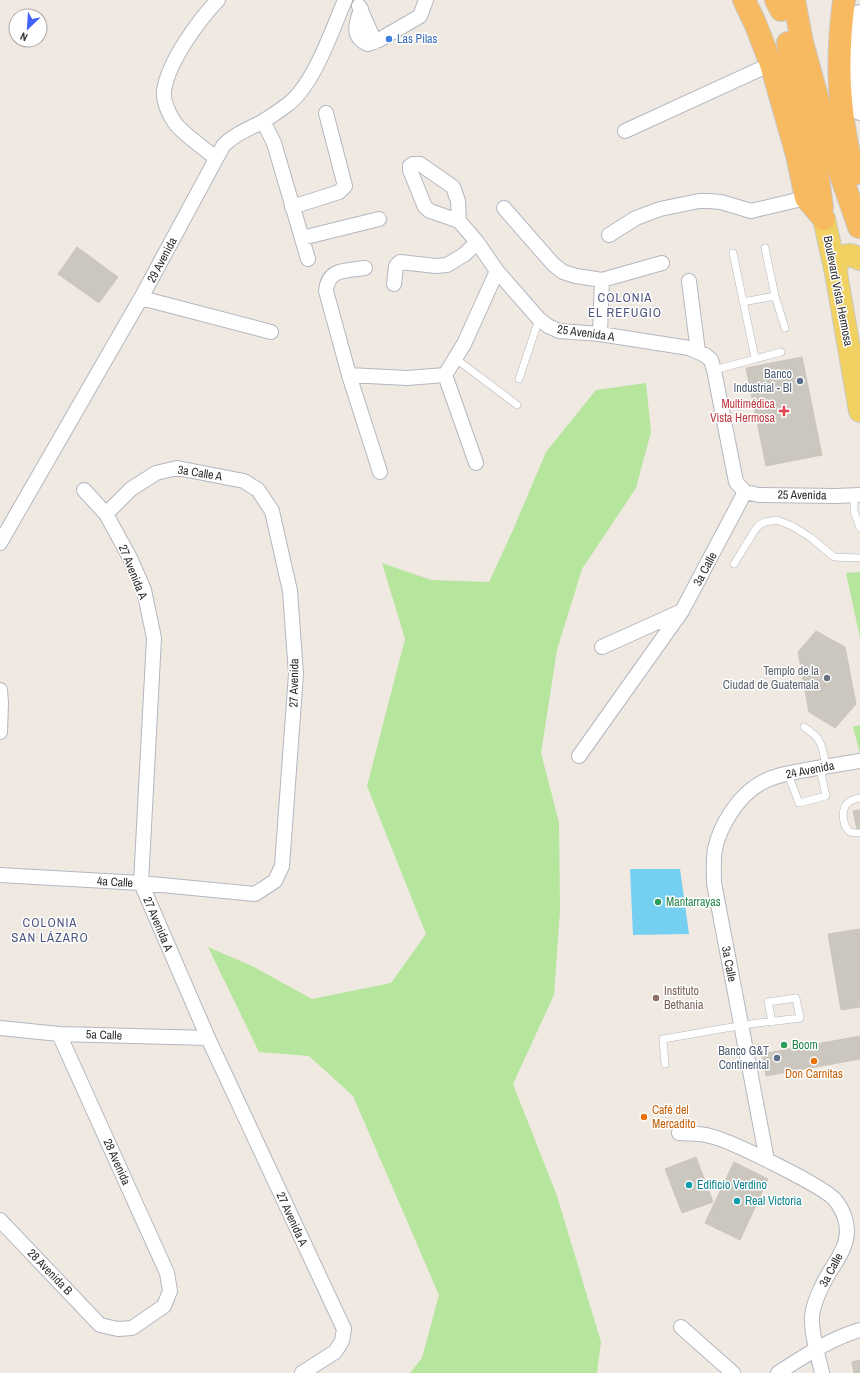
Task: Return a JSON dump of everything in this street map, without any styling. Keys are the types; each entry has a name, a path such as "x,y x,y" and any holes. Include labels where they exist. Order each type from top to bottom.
{"highway":[{"path":"744,0 771,64 797,155 806,198 824,218"},
{"path":"844,0 840,36 839,93 846,145 860,197 860,231"},
{"path":"782,2 802,42 830,144 860,231"},
{"path":"782,2 818,178 824,218"}],"main road":[{"name":"Boulevard Vista Hermosa","path":"824,218 836,273 860,411"},
{"path":"830,244 845,244 860,231"},
{"path":"836,273 837,263 844,256 851,255 860,259"}],"street":[{"path":"216,158 175,124 167,107 164,92 167,78 174,61 202,18 218,0"},
{"name":"29 Avenida","path":"0,543 142,298 223,146 229,139 263,121 289,104 298,95 317,64 345,0"},
{"path":"357,5 357,33 362,42 368,44 375,42 420,16 426,0"},
{"path":"860,14 857,29 856,56 857,90 860,111"},
{"path":"625,131 771,64"},
{"path":"292,207 340,192 345,186 326,113"},
{"path":"263,121 274,143 308,259"},
{"path":"609,235 636,218 660,209 699,201 721,202 751,211 806,198"},
{"path":"504,208 553,264 563,272 576,276 602,280 662,263"},
{"path":"302,238 380,219"},
{"name":"25 Avenida A","path":"459,221 477,242 497,271 548,326 559,331 600,334 689,348 705,354 712,365"},
{"path":"394,284 396,266 400,262 436,266 447,265 464,254 477,242"},
{"path":"365,268 336,272 328,281 326,291 349,375 380,472"},
{"path":"445,376 456,359 497,271"},
{"path":"600,334 602,280"},
{"path":"689,281 698,352"},
{"path":"142,298 271,332"},
{"path":"712,365 736,482 745,492"},
{"path":"349,375 407,378 445,376"},
{"path":"445,376 476,463"},
{"name":"3a Calle A","path":"106,514 131,489 156,473 176,468 244,481 258,490"},
{"name":"27 Avenida A","path":"84,490 106,514 130,558 144,590 154,638 141,883 208,1038 344,1329 342,1341 335,1352 302,1373"},
{"name":"27 Avenida","path":"258,490 272,511 290,591 296,674 282,866 275,881"},
{"name":"25 Avenida","path":"745,492 760,494 857,495"},
{"name":"3a Calle","path":"579,756 682,611 745,492"},
{"path":"602,647 682,611"},
{"path":"0,690 0,732"},
{"name":"24 Avenida","path":"761,783 788,774 860,761"},
{"name":"3a Calle","path":"761,783 748,792 732,810 715,848 713,864 714,883 767,1160"},
{"name":"4a Calle","path":"0,875 141,883 255,894 275,881"},
{"name":"5a Calle","path":"0,1028 59,1034 208,1038"},
{"name":"28 Avenida","path":"59,1034 167,1274 170,1292 164,1306 132,1328 118,1329 100,1325"},
{"name":"3a Calle","path":"679,1133 710,1136 726,1141 767,1160 829,1193 836,1200 844,1216 847,1233 846,1241 836,1263 823,1284 812,1316 812,1329 822,1373"},
{"name":"28 Avenida B","path":"0,1220 100,1325"},
{"path":"681,1327 733,1373"},
{"path":"778,1373 816,1348 851,1332 860,1330"}],"lane":[{"path":"765,248 775,296 785,328"},
{"path":"733,253 755,358"},
{"path":"743,302 775,296"},
{"path":"519,379 540,319"},
{"path":"712,365 781,352"},
{"path":"456,359 517,405"},
{"path":"857,495 854,511 860,528"},
{"path":"734,564 759,525 765,522 777,520 792,526 810,537 834,557 860,558"},
{"path":"788,774 800,803 826,796 822,747 818,738 804,727"},
{"path":"860,798 854,799 844,808 844,823 847,828 850,832 860,833"},
{"path":"665,1064 663,1039 741,1025 772,1022 800,1018 796,998 768,1002 772,1022"}],"green space":[{"path":"646,383 651,432 636,488 582,569 557,650 541,753 559,822 560,910 554,995 513,1084 557,1196 601,1342 597,1373 410,1373 422,1358 439,1295 353,1096 309,1056 259,1052 208,947 254,967 312,999 391,983 426,934 367,786 405,639 382,563 431,580 489,582 546,452 596,390"},
{"path":"860,572 860,638 846,573"},
{"path":"860,725 860,754 853,727"}],"water":[{"name":"Mantarrayas","path":"630,869 680,869 689,934 633,935"}],"building":[{"path":"77,247 118,277 99,303 58,274"},
{"name":"Multimédica Vista Hermosa","path":"802,357 822,455 766,466 746,368"},
{"name":"Templo de la Ciudad de Guatemala","path":"816,631 845,647 856,704 835,728 809,712 798,652"},
{"path":"860,810 860,829 857,829 853,811"},
{"path":"860,929 860,1007 841,1010 828,934"},
{"path":"860,1036 860,1059 766,1076 762,1054"},
{"name":"Edificio Verdino","path":"696,1157 713,1202 682,1213 665,1169"},
{"name":"Real Victoria","path":"734,1162 768,1179 740,1240 705,1223"},
{"path":"860,1360 860,1373 854,1373 852,1362"}],"place":[{"name":"Las Pilas","path":"389,39"},
{"name":"Banco Industrial - BI","path":"800,381"},
{"name":"Multimédica Vista Hermosa","path":"784,411"},
{"name":"Templo de la Ciudad de Guatemala","path":"827,678"},
{"name":"Mantarrayas","path":"658,902"},
{"name":"Instituto Bethania","path":"656,998"},
{"name":"Boom","path":"784,1045"},
{"name":"Banco G&T Continental","path":"777,1058"},
{"name":"Don Carnitas","path":"814,1061"},
{"name":"Café del Mercadito","path":"644,1117"},
{"name":"Edificio Verdino","path":"689,1185"},
{"name":"Real Victoria","path":"737,1201"}],"district":[{"name":"COLONIA EL REFUGIO","path":"625,304"},
{"name":"COLONIA SAN LÁZARO","path":"50,930"}]}
